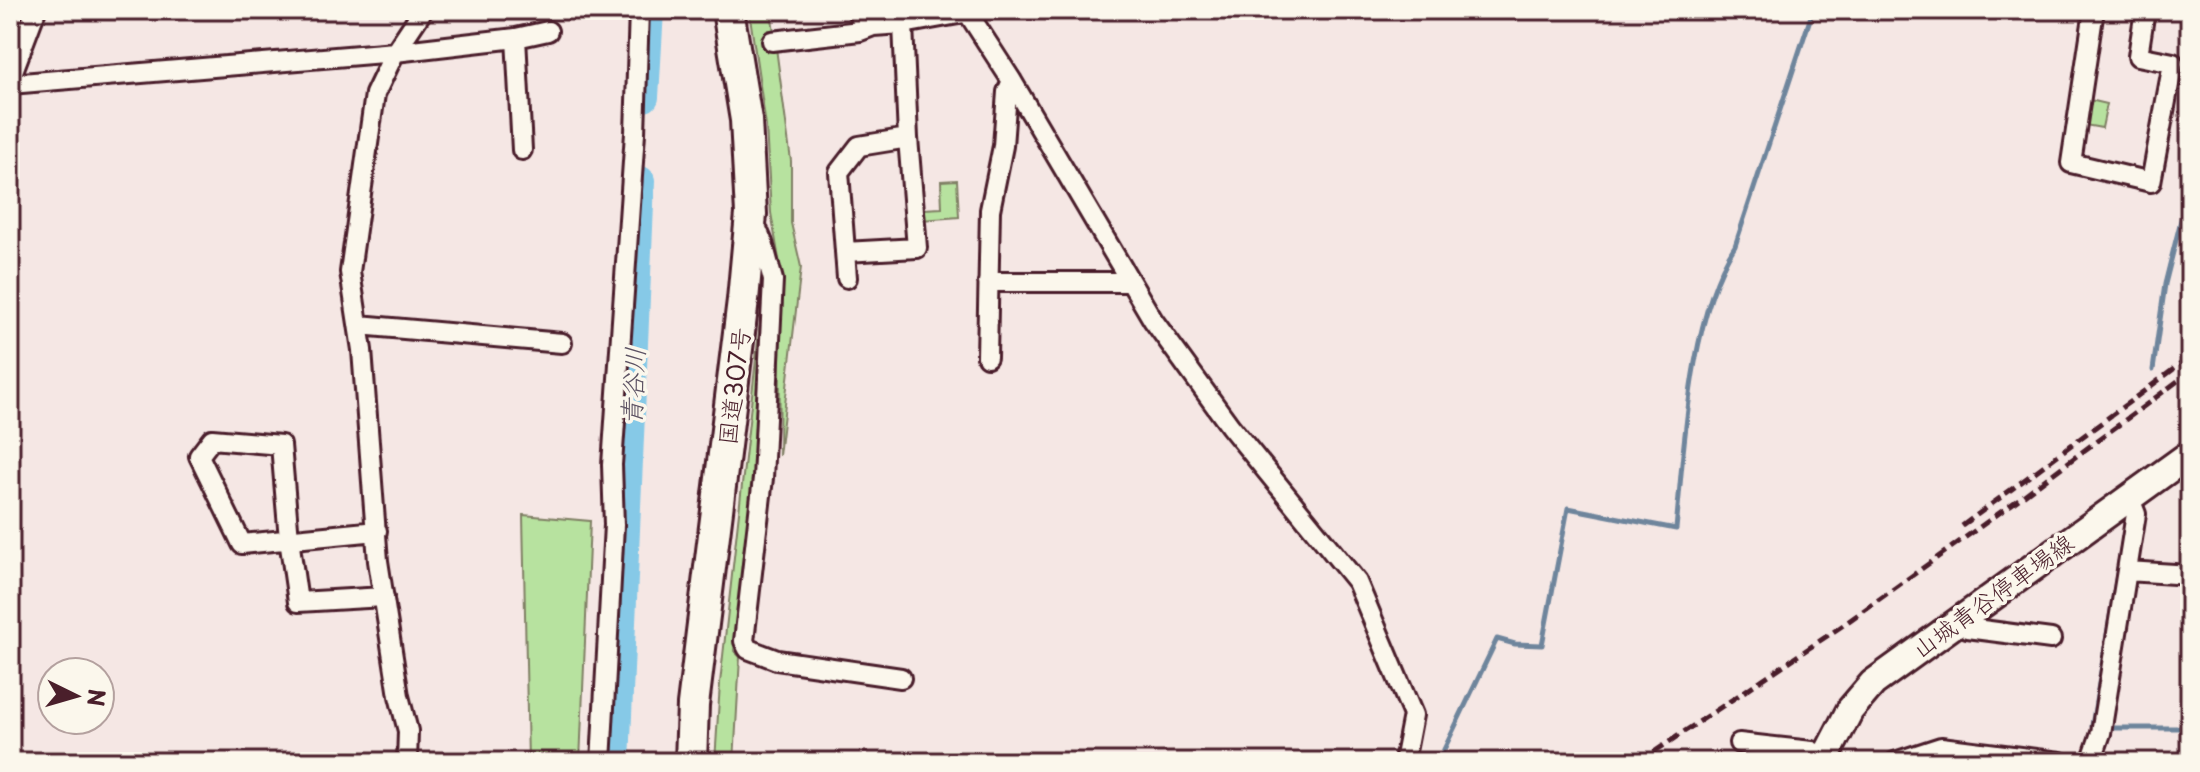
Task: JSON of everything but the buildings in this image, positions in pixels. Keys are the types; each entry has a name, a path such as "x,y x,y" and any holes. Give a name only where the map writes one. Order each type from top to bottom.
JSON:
{"highway":[{"name":"国道307号","path":"691,762 693,705 751,214 746,120 728,10"}],"main road":[{"name":"山城青谷停車場線","path":"1824,760 1850,710 1873,683 2190,454"}],"street":[{"path":"36,10 10,81 395,52 516,38 548,31"},
{"path":"402,760 408,731 399,696 384,597 359,325 350,272 375,94 395,52 423,10"},
{"path":"601,762 614,525 612,465 635,133 639,10"},
{"path":"856,10 873,26"},
{"path":"2094,10 2071,163 2151,182 2173,63 2138,56 2145,10"},
{"path":"772,41 860,31 873,26 903,24 971,11 1153,320 1230,426 1357,582 1413,715 1404,762"},
{"path":"845,252 917,248 903,24"},
{"path":"516,38 522,150"},
{"path":"987,357 990,210 1003,146 1007,92 1012,81"},
{"path":"847,278 839,172 859,146 908,138"},
{"path":"751,214 773,280 763,478 744,641 748,649 777,660 901,678"},
{"path":"988,282 1130,282"},
{"path":"359,325 562,343"},
{"path":"377,531 289,539 242,544 199,456 212,439 281,445 289,539 298,602 384,597"},
{"path":"2091,762 2101,733 2136,514 2129,496"},
{"path":"2127,571 2190,575"},
{"path":"1956,621 1967,628 2051,639"},
{"path":"1739,743 1812,751 1824,760"},
{"path":"1895,762 1941,747 2060,762"}],"green space":[{"path":"749,10 771,10 791,161 791,223 801,267 779,456 781,271 771,213 766,126"},
{"path":"2090,100 2107,104 2102,128 2085,125"},
{"path":"957,180 959,217 922,220 923,209 942,208 941,181"},
{"path":"765,278 754,486 734,651 740,657 734,762 715,762 720,683"},
{"path":"523,515 590,521 580,762 528,762"}],"waterway":[{"name":"青谷川","path":"644,97 649,10"},
{"path":"1438,762 1497,639 1515,644 1542,645 1568,508 1676,529 1686,421 1708,307 1735,246 1813,10"},
{"name":"青谷川","path":"615,762 640,181"},
{"path":"2153,370 2165,284 2190,184"},
{"path":"2092,726 2126,520"},
{"path":"2115,728 2190,728"}],"railway":[{"path":"1962,526 2190,357"},
{"path":"1639,762 1839,628 2190,372"}]}
